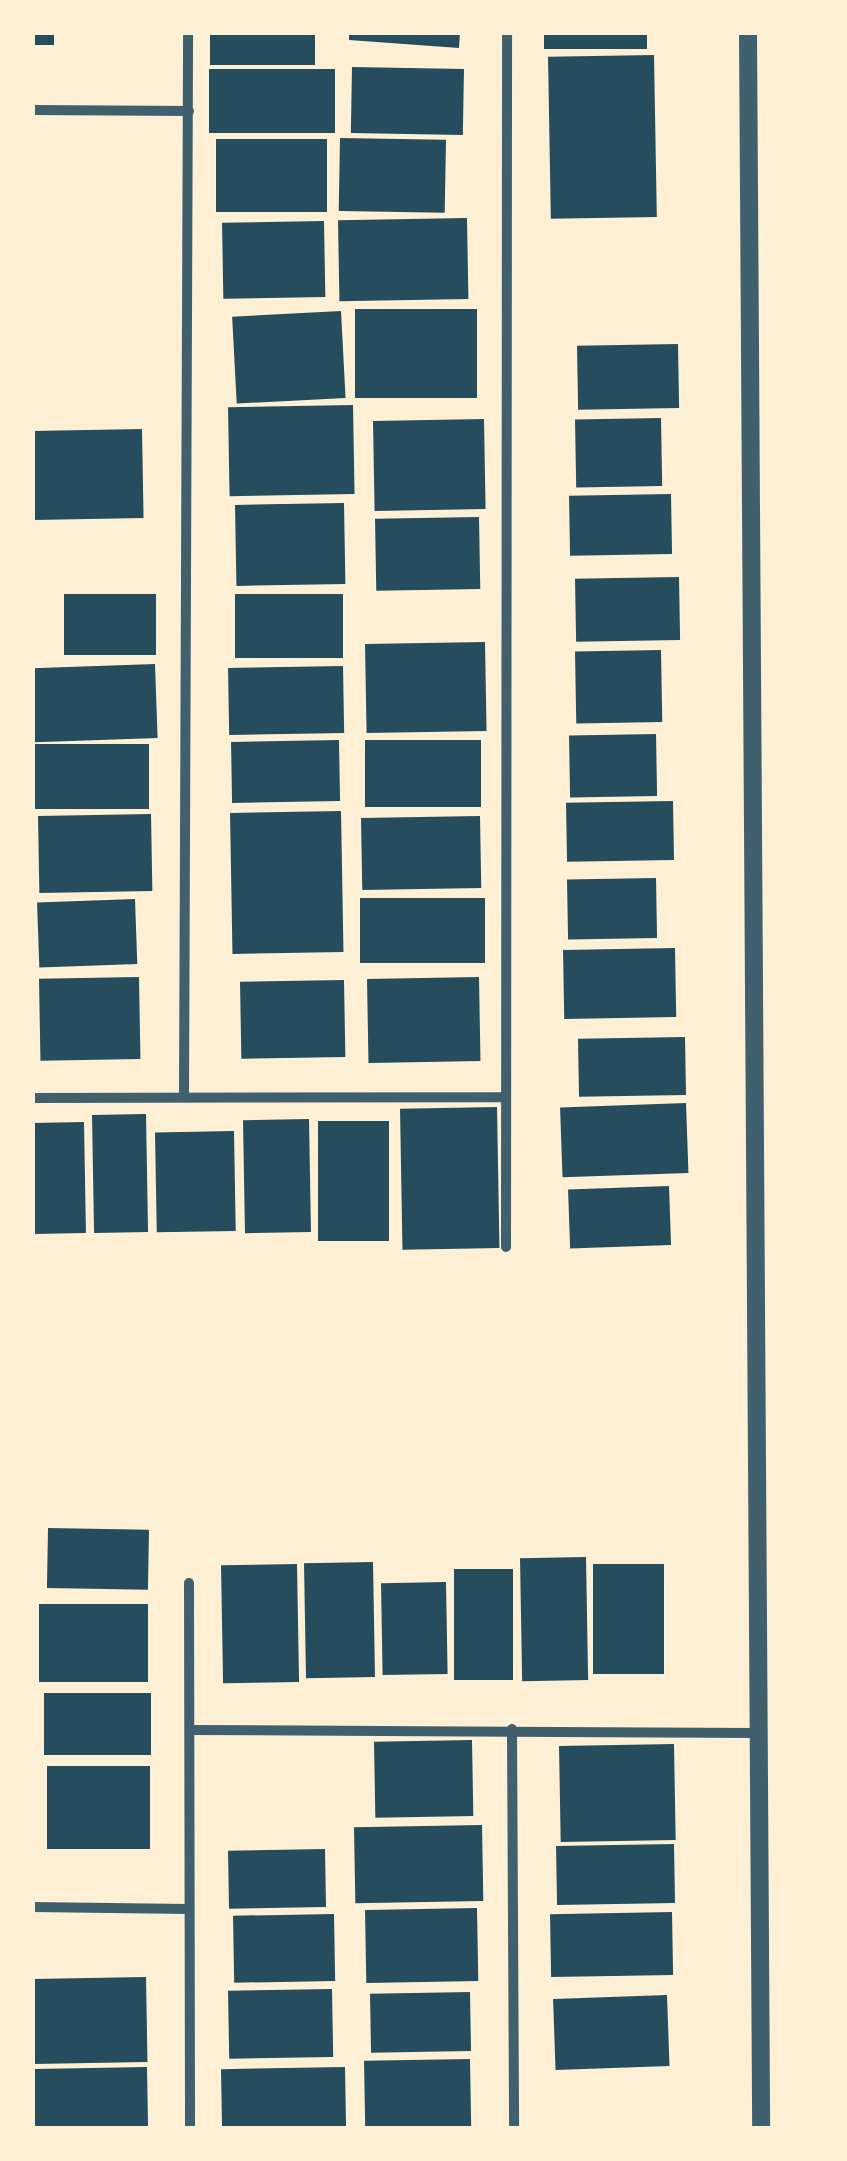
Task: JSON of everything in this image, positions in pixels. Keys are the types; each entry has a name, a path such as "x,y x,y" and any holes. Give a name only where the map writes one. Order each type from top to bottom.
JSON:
{"street":[{"path":"184,1098 188,32"},
{"path":"506,1248 507,32"},
{"path":"748,32 754,1733 760,2128"},
{"path":"32,110 190,112"},
{"path":"32,1098 505,1097"},
{"path":"189,1583 190,2128"},
{"path":"512,1729 514,2128"},
{"path":"190,1730 754,1733"},
{"path":"32,1908 188,1908"}],"building":[{"path":"32,32 54,32 54,45 32,45"},
{"path":"210,32 315,32 315,65 210,65"},
{"path":"349,32 460,32 459,48 349,40"},
{"path":"544,32 647,32 647,49 544,49"},
{"path":"654,55 657,217 551,219 548,57"},
{"path":"352,67 464,69 463,135 351,133"},
{"path":"209,69 335,69 335,133 209,133"},
{"path":"340,138 446,140 445,213 339,211"},
{"path":"216,139 327,139 327,212 216,212"},
{"path":"467,218 468,299 339,301 338,220"},
{"path":"324,221 325,297 223,299 222,223"},
{"path":"355,309 477,309 477,398 355,398"},
{"path":"341,311 346,398 237,404 232,317"},
{"path":"678,344 679,408 578,410 577,346"},
{"path":"353,405 355,494 230,496 228,407"},
{"path":"661,418 662,486 576,487 575,420"},
{"path":"484,419 486,509 375,511 373,421"},
{"path":"142,429 144,518 34,520 32,431"},
{"path":"671,494 672,554 570,556 569,496"},
{"path":"344,503 345,584 236,586 235,505"},
{"path":"479,517 480,589 376,591 375,519"},
{"path":"679,577 680,640 576,642 575,579"},
{"path":"64,594 156,594 156,655 64,655"},
{"path":"235,594 343,594 343,658 235,658"},
{"path":"485,642 487,731 367,733 365,644"},
{"path":"661,650 662,722 576,723 575,652"},
{"path":"155,664 158,738 35,742 32,668"},
{"path":"343,666 344,733 229,735 228,668"},
{"path":"656,734 657,796 570,798 569,736"},
{"path":"339,740 340,801 232,803 231,742"},
{"path":"365,740 481,740 481,807 365,807"},
{"path":"32,744 149,744 149,809 32,809"},
{"path":"673,801 674,860 567,862 566,803"},
{"path":"341,811 343,952 232,954 230,813"},
{"path":"151,814 152,891 39,893 38,816"},
{"path":"480,816 481,888 362,890 361,818"},
{"path":"656,878 657,938 568,940 567,880"},
{"path":"360,898 485,898 485,963 360,963"},
{"path":"135,899 137,964 39,967 37,902"},
{"path":"675,948 676,1017 564,1019 563,950"},
{"path":"139,977 140,1059 40,1061 39,979"},
{"path":"479,977 480,1061 368,1063 367,979"},
{"path":"344,980 345,1057 241,1059 240,982"},
{"path":"685,1037 686,1095 579,1097 578,1039"},
{"path":"686,1103 688,1173 563,1177 560,1107"},
{"path":"497,1107 499,1248 402,1250 400,1109"},
{"path":"146,1114 148,1232 94,1233 92,1115"},
{"path":"309,1119 311,1232 245,1233 243,1120"},
{"path":"318,1121 389,1121 389,1241 318,1241"},
{"path":"84,1122 86,1233 34,1234 32,1123"},
{"path":"234,1131 236,1231 157,1232 155,1132"},
{"path":"669,1186 671,1245 570,1248 568,1190"},
{"path":"48,1528 149,1530 148,1590 47,1588"},
{"path":"586,1557 588,1680 522,1681 520,1558"},
{"path":"373,1562 375,1677 306,1678 304,1563"},
{"path":"297,1564 299,1682 223,1683 221,1565"},
{"path":"593,1564 664,1564 664,1674 593,1674"},
{"path":"454,1569 513,1569 513,1680 454,1680"},
{"path":"446,1582 448,1674 383,1675 381,1583"},
{"path":"39,1604 148,1604 148,1682 39,1682"},
{"path":"44,1693 151,1693 151,1755 44,1755"},
{"path":"472,1740 473,1816 375,1818 374,1742"},
{"path":"674,1744 676,1840 561,1842 559,1746"},
{"path":"47,1766 150,1766 150,1849 47,1849"},
{"path":"482,1825 483,1901 355,1903 354,1827"},
{"path":"674,1844 675,1903 557,1905 556,1846"},
{"path":"325,1849 326,1907 229,1909 228,1851"},
{"path":"477,1908 478,1981 366,1983 365,1910"},
{"path":"672,1912 673,1975 551,1977 550,1914"},
{"path":"334,1914 335,1981 234,1983 233,1916"},
{"path":"146,1977 147,2062 34,2064 32,1979"},
{"path":"332,1989 333,2057 229,2059 228,1991"},
{"path":"470,1992 471,2051 371,2053 370,1994"},
{"path":"667,1995 669,2066 556,2070 553,1999"},
{"path":"470,2059 471,2128 365,2128 364,2061"},
{"path":"147,2067 148,2128 35,2128 34,2069"},
{"path":"345,2067 346,2128 222,2128 221,2069"}]}
